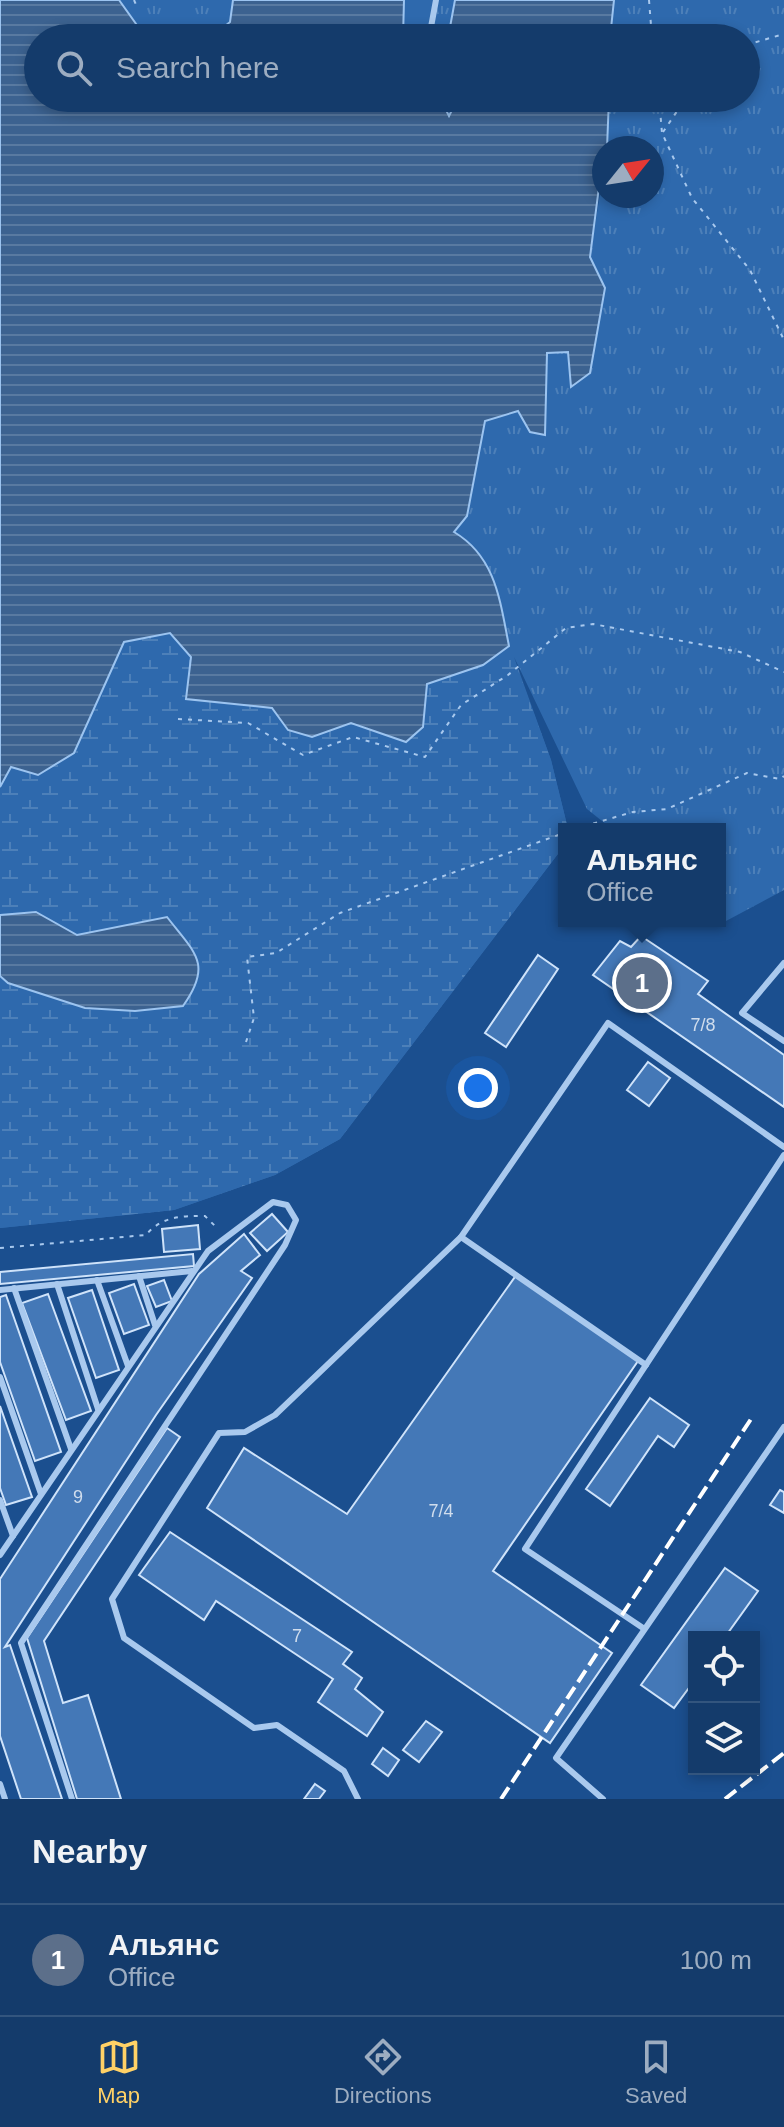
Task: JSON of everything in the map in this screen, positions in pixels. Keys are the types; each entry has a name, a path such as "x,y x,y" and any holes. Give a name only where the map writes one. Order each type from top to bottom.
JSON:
{"lane":[{"path":"432,24 436,0"},
{"path":"784,963 742,1013 784,1041"},
{"path":"358,1799 344,1771 277,1725 254,1728 124,1638 112,1599 219,1433 245,1432 275,1415 461,1237 608,1023 784,1147"},
{"path":"643,1628 525,1549 784,1155"},
{"path":"0,1555 208,1251 273,1202 287,1205 296,1220 285,1245 21,1643 72,1799"},
{"path":"461,1237 646,1365"},
{"path":"0,1290 192,1271"},
{"path":"139,1276 155,1325"},
{"path":"97,1280 128,1366"},
{"path":"57,1284 98,1409"},
{"path":"14,1288 71,1449"},
{"path":"0,1377 41,1494"},
{"path":"603,1799 556,1758 784,1427"},
{"path":"0,1500 13,1536"},
{"path":"0,1784 5,1799"}],"path":[{"path":"134,0 137,7"},
{"path":"649,0 651,24"},
{"path":"760,41 784,34"},
{"path":"660,112 662,133 692,198 750,270 784,340"},
{"path":"662,133 676,112"},
{"path":"178,719 248,723 303,755 353,737 425,757 461,705 508,675 566,628 593,624 740,652 784,672"},
{"path":"595,823 633,812 667,809 747,773 784,782"},
{"path":"780,779 784,776"},
{"path":"246,1042 254,1018 247,957 276,953 340,913 558,835"},
{"path":"0,1248 146,1235 158,1222 183,1216 205,1216 225,1237"}],"green space":[{"path":"119,0 233,0 228,24 136,24"},
{"path":"404,0 455,0 451,24 403,24"},
{"path":"614,0 784,0 784,890 726,921 726,823 604,823 587,809 514,657 551,760 567,823 558,823 558,854 340,1139 275,1175 174,1210 0,1228 0,976 8,983 121,927 77,935 35,912 0,915 0,787 453,532 485,421 518,411 530,432 546,353 568,352 605,288 590,258 598,208 664,208 664,136 607,136 608,112 760,112 760,24 611,24"},
{"path":"171,633 191,657 186,699 272,708 288,730 312,737 351,723 405,742 423,727 427,684 483,665 509,646 551,760 567,823 558,823 558,854 340,1139 275,1175 174,1210 0,1228 0,976 8,983 167,917 77,935 35,912 0,915 0,787 10,766 74,753 124,642"}],"shaded area":[{"path":"0,0 119,0 136,24 24,24 24,112 447,112 449,116 451,112 608,112 607,136 592,136 592,208 596,208 590,257 605,288 590,373 571,387 568,352 547,353 545,435 530,432 518,411 485,421 467,516 454,532 468,542 487,567 499,597 509,646 483,665 427,684 423,727 406,742 351,723 312,737 288,730 272,708 186,699 191,657 170,633 124,642 74,753 38,775 11,767 0,787"},
{"path":"233,0 404,0 403,24 228,24"},
{"path":"455,0 614,0 611,24 451,24"},
{"path":"36,912 77,935 167,917 197,959 199,969 192,992 183,1006 135,1011 85,1008 8,983 0,976 0,915"}],"building":[{"path":"641,936 708,981 698,994 784,1055 784,1107 593,975 620,941 631,947"},
{"path":"538,955 558,969 506,1047 485,1033"},
{"path":"648,1062 670,1078 649,1106 627,1090"},
{"path":"272,1214 288,1232 267,1251 250,1233"},
{"path":"198,1225 200,1249 164,1252 162,1229"},
{"path":"244,1234 260,1255 241,1271 252,1278 156,1415 5,1647 10,1645 62,1799 21,1799 0,1736 0,1579 199,1274"},
{"path":"193,1254 194,1266 0,1284 0,1272"},
{"path":"517,1274 638,1361 493,1571 612,1653 550,1743 207,1508 244,1448 347,1514"},
{"path":"164,1280 172,1301 156,1307 147,1286"},
{"path":"134,1284 149,1325 124,1334 109,1293"},
{"path":"92,1290 119,1370 96,1378 68,1298"},
{"path":"48,1294 91,1411 66,1420 22,1303"},
{"path":"6,1295 61,1452 35,1461 0,1362 0,1297"},
{"path":"650,1398 689,1425 674,1447 658,1436 610,1506 586,1489"},
{"path":"0,1406 32,1497 6,1505 0,1488"},
{"path":"167,1428 180,1437 44,1641 63,1703 88,1695 121,1799 77,1799 27,1638"},
{"path":"780,1490 784,1492 784,1513 770,1505"},
{"path":"170,1532 352,1652 343,1664 362,1678 355,1689 383,1712 367,1736 318,1702 333,1679 216,1601 204,1620 139,1575"},
{"path":"725,1568 758,1591 729,1631 688,1631 688,1689 674,1708 641,1685"},
{"path":"426,1721 442,1732 419,1762 403,1750"},
{"path":"383,1748 399,1760 388,1776 372,1764"},
{"path":"315,1784 325,1791 319,1799 304,1799"}],"railway":[{"path":"501,1799 753,1416"},
{"path":"725,1799 784,1753"}],"place":[{"name":"Альянс","path":"642,983"}]}
